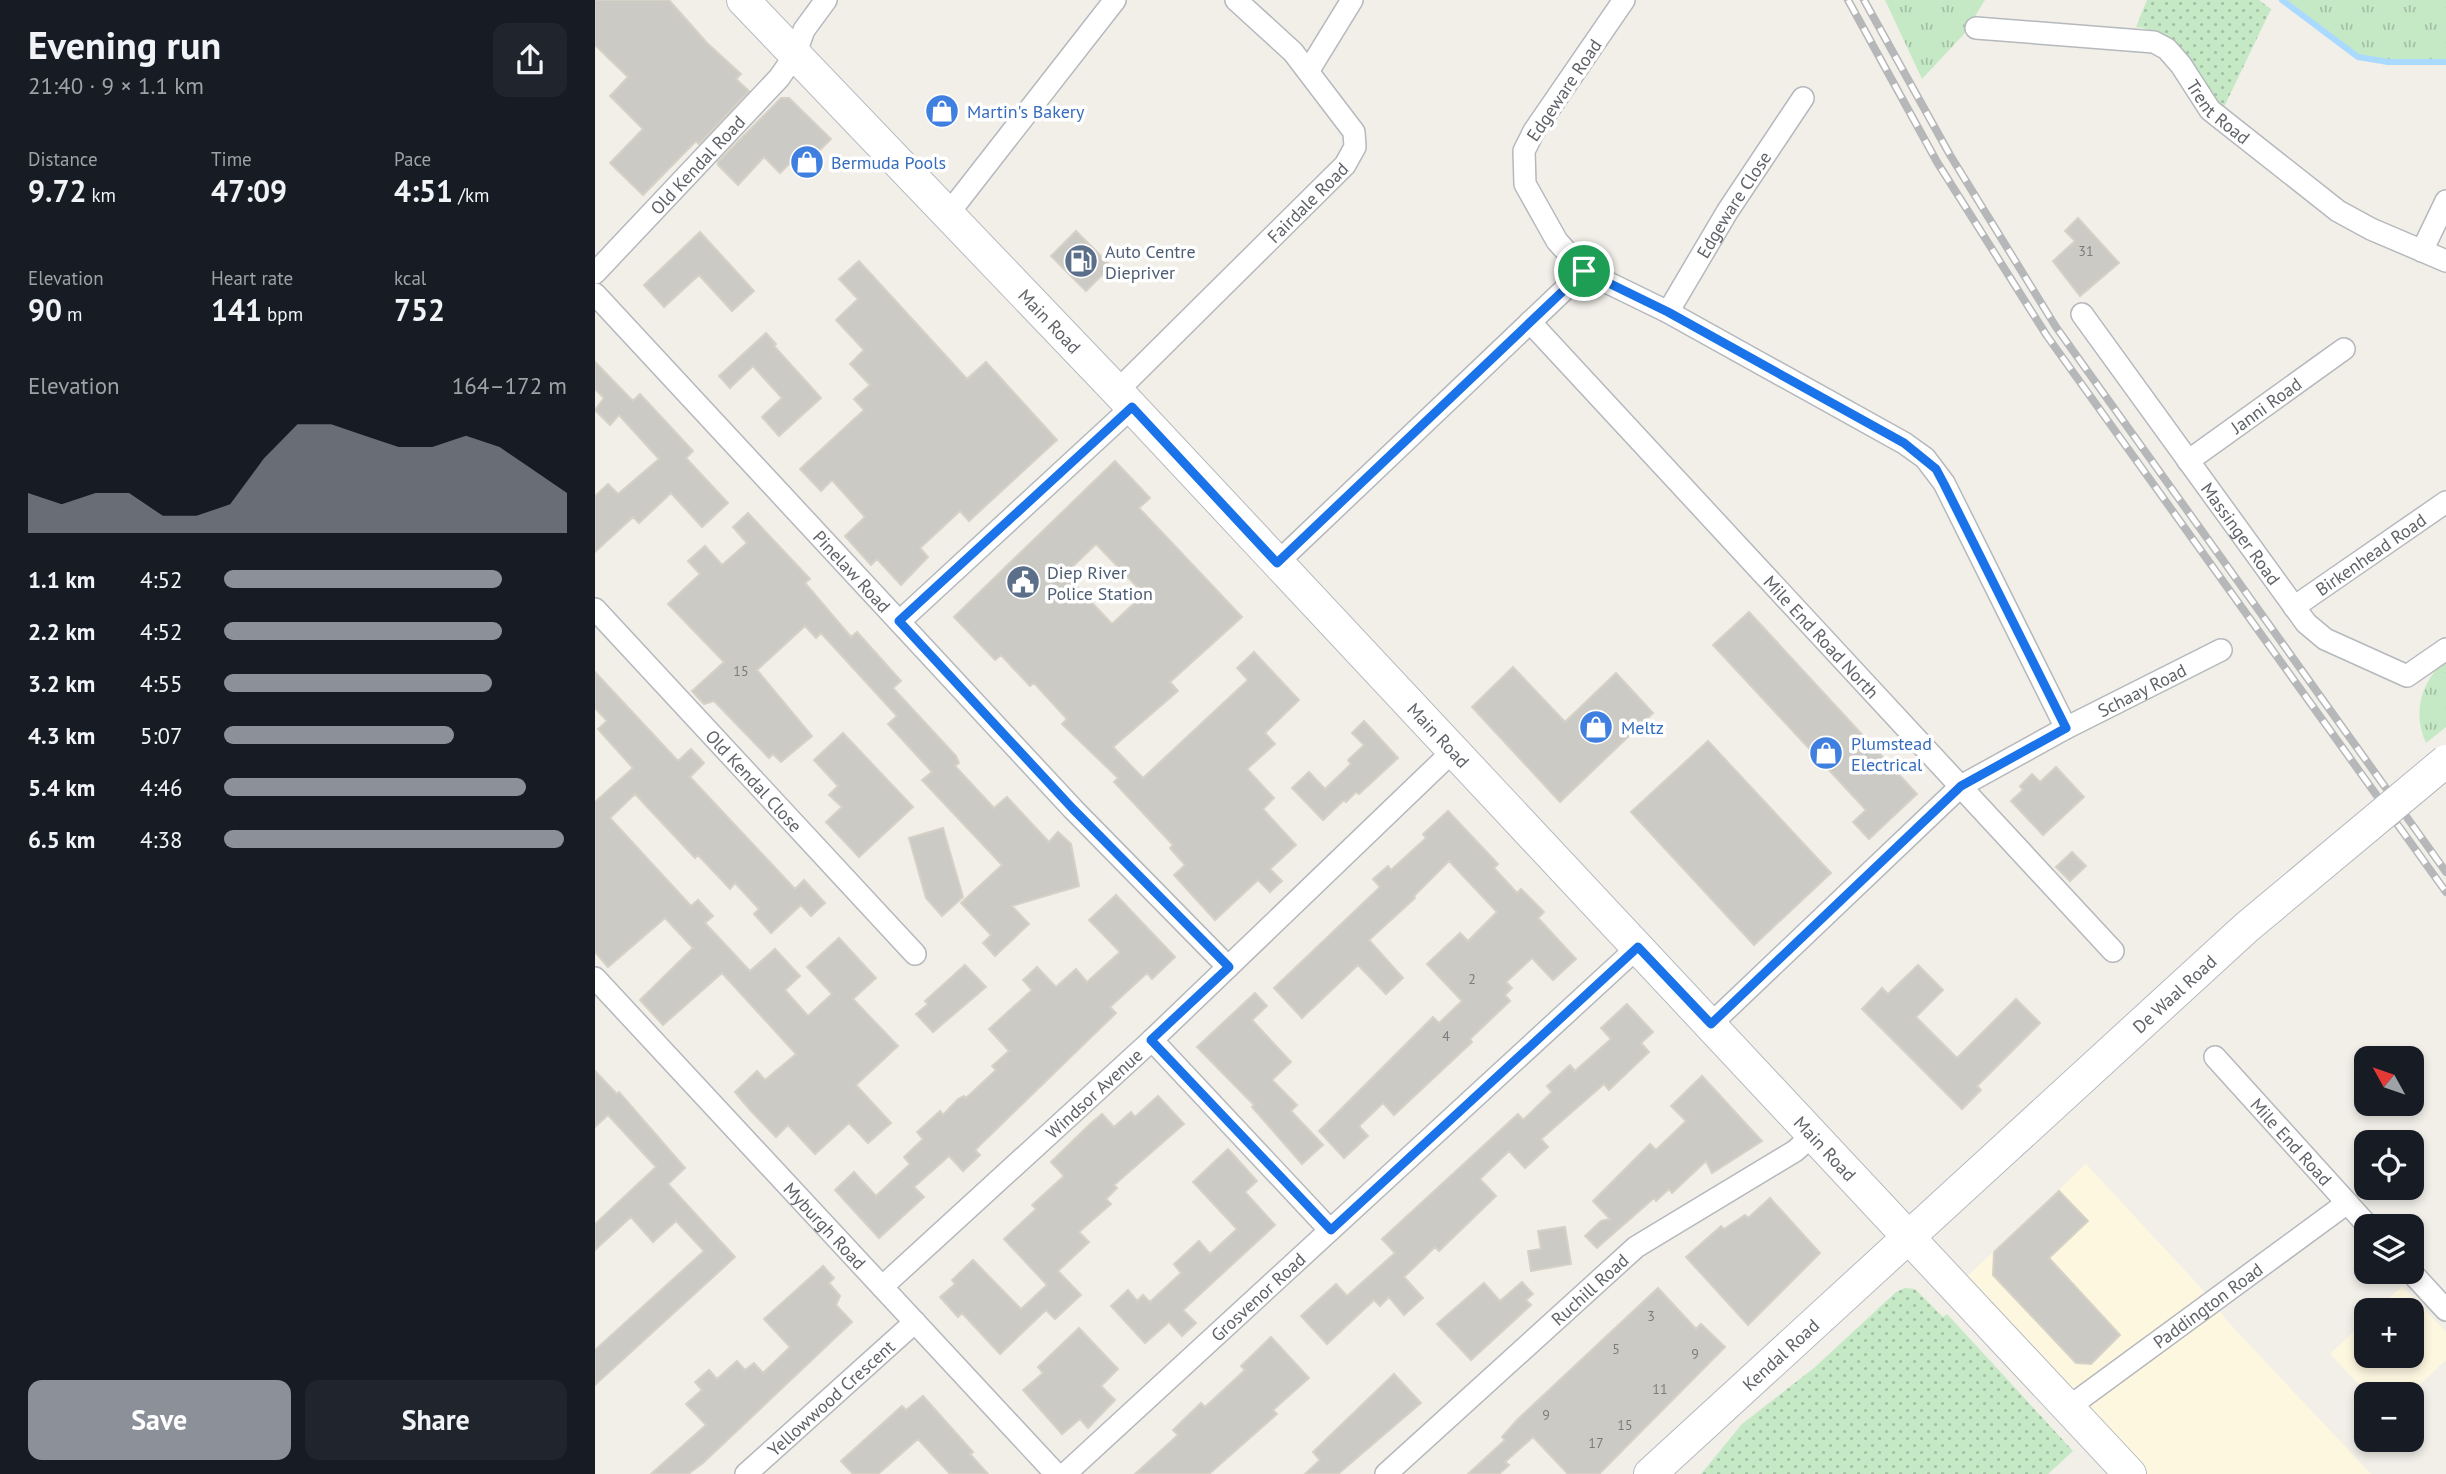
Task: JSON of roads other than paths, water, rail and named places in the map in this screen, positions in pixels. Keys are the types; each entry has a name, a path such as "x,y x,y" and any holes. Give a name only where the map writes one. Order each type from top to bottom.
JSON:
{"main road":[{"name":"Main Road","path":"743,0 1125,399 2130,1474"},
{"name":"De Waal Road","path":"1911,1237 2247,927 2446,761"},
{"name":"Kendal Road","path":"1650,1474 1911,1237"}],"street":[{"name":"Old Kendal Road","path":"595,273 779,78 795,55 804,30 826,0"},
{"path":"948,214 1115,0"},
{"name":"Fairdale Road","path":"899,621 1125,399 1351,157 1355,147 1354,132 1308,70 1236,0"},
{"path":"1308,70 1352,0"},
{"name":"Edgeware Road","path":"1625,0 1534,131 1524,150 1528,194 1566,255 1584,271 1668,312 1904,443 1936,469 2066,728"},
{"name":"Trent Road","path":"1976,27 2154,42 2168,49 2210,110 2338,211 2446,261"},
{"name":"Edgeware Close","path":"1668,312 1727,212 1803,98"},
{"path":"2422,251 2446,201"},
{"path":"1277,563 1584,271"},
{"name":"Pinelaw Road","path":"595,294 1073,809 1229,967"},
{"name":"Massinger Road","path":"2083,314 2306,623 2325,639 2407,676 2446,649"},
{"name":"Mile End Road North","path":"1529,322 2113,951"},
{"name":"Janni Road","path":"2189,461 2344,349"},
{"name":"Birkenhead Road","path":"2294,607 2446,502"},
{"name":"Old Kendal Close","path":"595,609 915,954"},
{"name":"Schaay Road","path":"1711,1024 1961,786 2066,728 2221,650"},
{"name":"Windsor Avenue","path":"882,1287 1229,967 1454,750"},
{"name":"Grosvenor Road","path":"1051,1472 1331,1230 1638,947"},
{"name":"Myburgh Road","path":"595,978 1051,1472"},
{"path":"1151,1040 1331,1230"},
{"name":"Mile End Road","path":"2215,1057 2357,1214"},
{"name":"Ruchill Road","path":"1386,1474 1636,1247 1795,1151 1813,1135"},
{"name":"Paddington Road","path":"2069,1407 2347,1203"},
{"path":"2422,1284 2446,1310"},
{"name":"Yellowwood Crescent","path":"746,1474 915,1322"}],"waterway":[{"path":"2282,0 2358,57 2388,62 2446,62"}],"railway":[{"path":"1848,0 1937,162 2047,336 2446,892"},
{"path":"1864,0 1950,155 2056,327 2446,872"}],"place":[{"name":"Martin's Bakery","path":"942,111"},
{"name":"Bermuda Pools","path":"807,162"},
{"name":"Auto Centre Diepriver","path":"1081,261"},
{"name":"Diep River Police Station","path":"1023,582"},
{"name":"Meltz","path":"1596,727"},
{"name":"Plumstead Electrical","path":"1826,753"}]}
